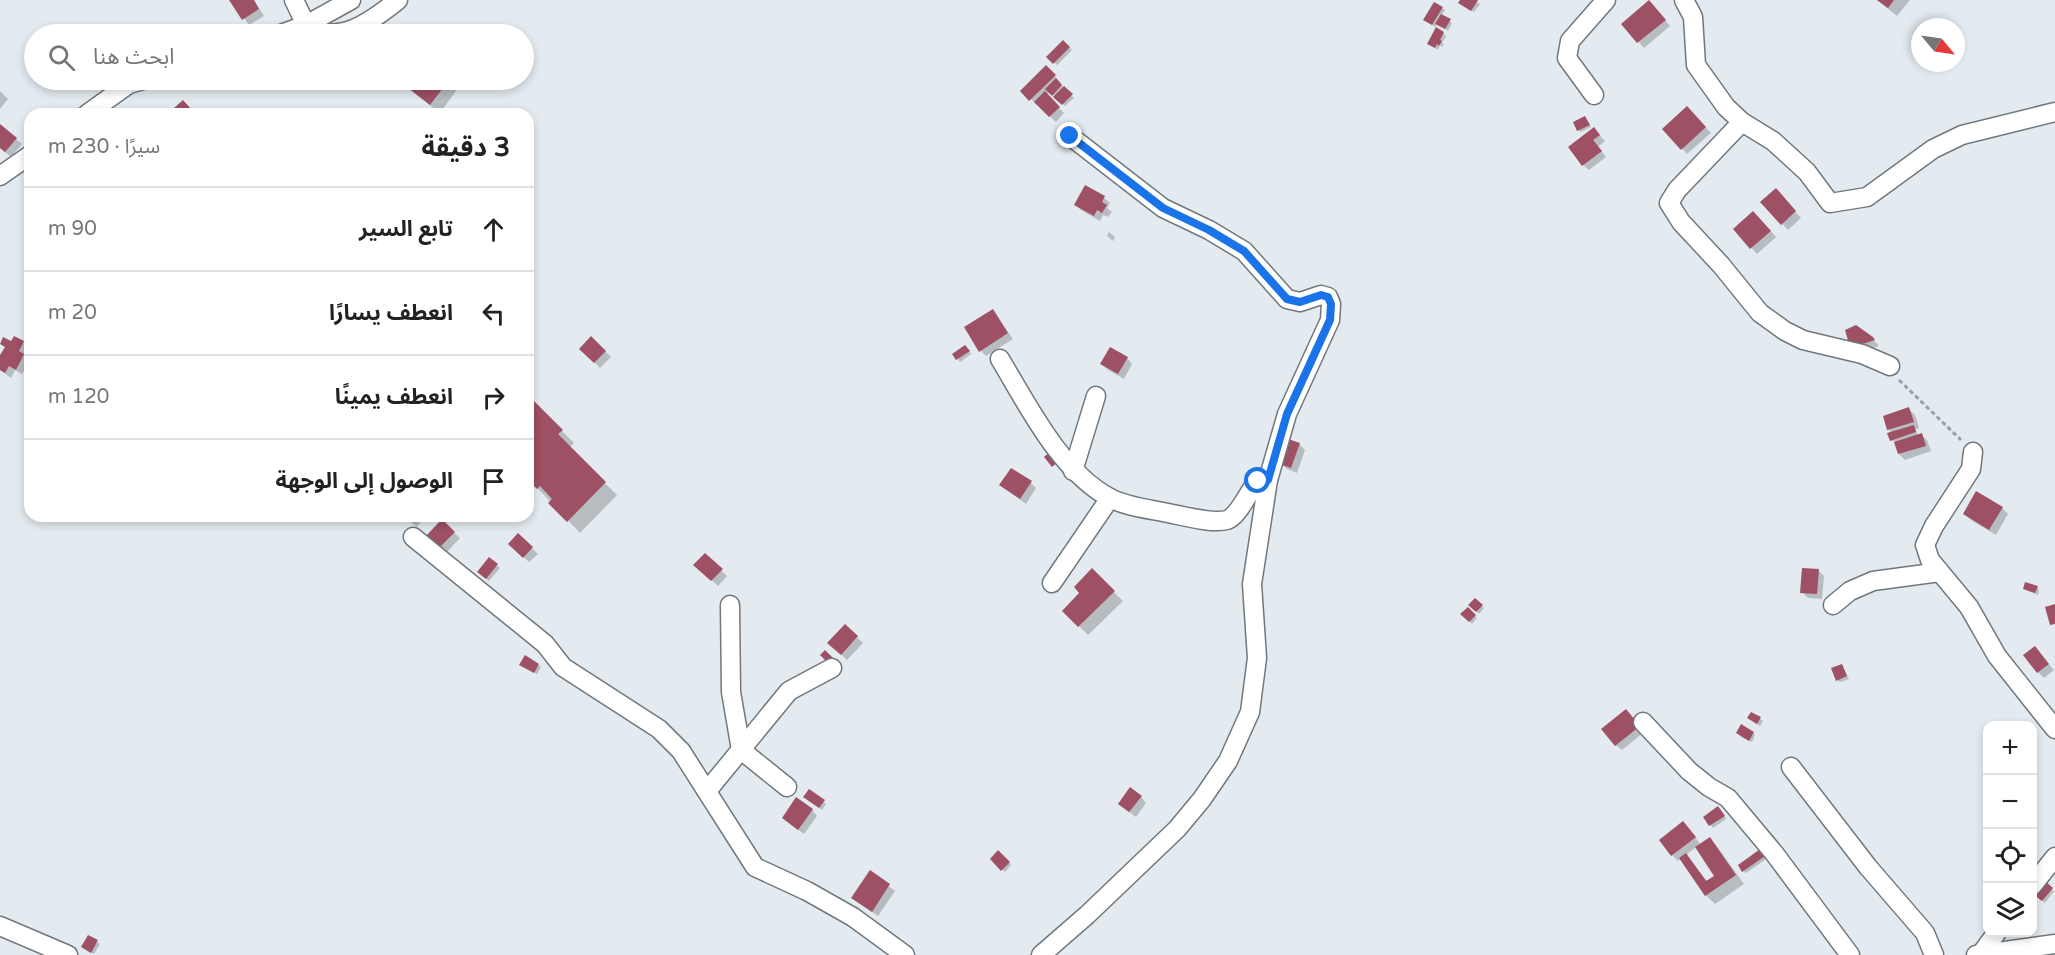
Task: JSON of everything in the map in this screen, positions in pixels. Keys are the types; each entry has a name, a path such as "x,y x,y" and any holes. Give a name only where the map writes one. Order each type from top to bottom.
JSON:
{"street":[{"path":"294,0 302,24"},
{"path":"307,24 351,0"},
{"path":"367,24 398,0"},
{"path":"1594,95 1567,58 1570,41 1606,0"},
{"path":"1684,0 1693,17 1696,65 1726,108 1742,122 1773,141 1807,172 1830,202 1867,197 1933,149 1962,135 2055,112"},
{"path":"95,108 121,90"},
{"path":"1742,122 1677,190 1669,203 1681,222 1722,265 1760,313 1785,331 1803,340 1862,354 1890,366"},
{"path":"1041,955 1087,915 1177,829 1202,799 1227,761 1250,712 1257,657 1252,584 1268,480 1287,414 1330,320 1331,304 1328,297 1321,295 1300,302 1287,299 1244,251 1209,230 1163,208 1070,136"},
{"path":"0,176 24,159"},
{"path":"1000,359 1036,419 1074,471 1110,498 1125,504 1184,516 1215,521 1227,520 1234,516 1251,488 1258,481 1268,480"},
{"path":"1074,471 1096,396"},
{"path":"1973,452 1971,468 1934,526 1926,545 1930,560 1969,607 1997,656 2055,729"},
{"path":"1052,583 1110,498"},
{"path":"413,537 545,644 563,667 659,729 681,751 755,867 807,891 853,917 906,955"},
{"path":"1833,605 1850,591 1873,581 1940,572"},
{"path":"730,605 731,693 741,750 787,787"},
{"path":"707,791 789,691 832,668"},
{"path":"1643,722 1689,771 1728,798 1774,853 1850,955"},
{"path":"1791,767 1868,867 1924,933 1934,955"},
{"path":"2034,883 2055,857"},
{"path":"0,926 68,955"},
{"path":"1978,955 1994,937"},
{"path":"1978,955 2055,944"}],"path":[{"path":"1890,366 1900,381 1973,452"}],"building":[{"path":"229,0 254,0 259,9 242,20"},
{"path":"1460,0 1478,0 1471,11 1458,3"},
{"path":"1649,0 1666,20 1637,43 1621,24"},
{"path":"1877,0 1894,0 1888,8"},
{"path":"1434,2 1443,7 1432,25 1423,20"},
{"path":"1441,14 1451,19 1445,29 1435,24"},
{"path":"1436,27 1444,32 1440,40 1442,41 1435,48 1427,44"},
{"path":"1063,40 1070,47 1053,64 1046,57"},
{"path":"1046,65 1056,75 1029,101 1020,91"},
{"path":"1056,78 1062,85 1052,96 1045,89"},
{"path":"1064,86 1073,94 1062,105 1053,97"},
{"path":"411,90 441,90 430,105"},
{"path":"1045,91 1060,107 1049,117 1034,102"},
{"path":"183,100 190,108 174,108"},
{"path":"1687,106 1706,127 1681,150 1662,129"},
{"path":"1585,116 1590,125 1577,131 1573,122"},
{"path":"0,124 17,138 5,152 0,148"},
{"path":"1594,127 1600,135 1593,140 1602,151 1582,166 1568,147"},
{"path":"1085,185 1105,196 1102,202 1107,205 1102,213 1097,210 1094,216 1074,205"},
{"path":"1776,188 1796,211 1781,225 1760,202"},
{"path":"1753,211 1771,231 1750,249 1733,229"},
{"path":"993,309 1008,333 979,352 964,327"},
{"path":"1856,325 1875,340 1850,348 1845,330"},
{"path":"14,336 24,341 19,351 24,354 16,370 9,366 5,373 0,370 0,355 5,347 0,344 3,337 11,341"},
{"path":"591,336 606,351 594,363 579,349"},
{"path":"965,345 970,351 956,360 952,354"},
{"path":"1110,347 1128,357 1118,374 1100,364"},
{"path":"534,401 563,430 558,434 606,482 567,522 548,503 552,499 540,486 537,489 534,486"},
{"path":"1909,407 1914,422 1887,430 1883,416"},
{"path":"1914,425 1916,432 1890,441 1887,433"},
{"path":"1922,433 1926,446 1898,454 1894,442"},
{"path":"1288,439 1300,443 1291,468 1279,464"},
{"path":"1052,450 1060,460 1052,467 1044,457"},
{"path":"1011,468 1032,481 1020,499 999,485"},
{"path":"1976,491 2003,507 1989,530 1963,514"},
{"path":"439,522 445,522 455,532 439,548 426,536"},
{"path":"518,533 533,547 523,558 508,544"},
{"path":"705,553 723,569 711,581 693,565"},
{"path":"489,557 498,564 486,579 477,572"},
{"path":"1092,568 1115,591 1078,627 1062,611 1079,593 1074,587"},
{"path":"1802,568 1819,569 1817,594 1800,593"},
{"path":"2025,582 2038,586 2035,593 2023,589"},
{"path":"1475,598 1483,605 1476,612 1468,605"},
{"path":"2055,604 2055,624 2050,625 2045,607"},
{"path":"1468,607 1476,615 1469,622 1460,614"},
{"path":"845,624 858,636 841,655 827,643"},
{"path":"2035,646 2049,664 2037,673 2023,655"},
{"path":"825,650 838,663 833,668 820,655"},
{"path":"525,655 539,664 534,673 519,665"},
{"path":"1842,664 1847,676 1836,681 1831,668"},
{"path":"1626,709 1640,726 1615,746 1601,729"},
{"path":"1751,712 1761,717 1757,724 1747,718"},
{"path":"1741,724 1754,732 1749,741 1736,733"},
{"path":"1130,787 1142,796 1129,812 1118,804"},
{"path":"809,789 825,800 819,808 803,797"},
{"path":"796,797 813,809 798,830 782,818"},
{"path":"1718,806 1725,816 1709,826 1703,817"},
{"path":"1683,821 1696,837 1671,856 1659,840"},
{"path":"1710,837 1736,875 1705,896 1679,858 1686,853 1706,881 1714,876 1695,847"},
{"path":"1763,847 1768,854 1742,872 1738,865"},
{"path":"998,850 1010,862 1001,871 990,859"},
{"path":"870,870 890,884 872,912 851,898"},
{"path":"2044,880 2053,888 2042,901 2037,897 2037,889"},
{"path":"88,935 98,940 91,953 81,947"}],"route":[{"path":"1070,136 1163,208 1209,230 1244,251 1287,299 1300,302 1321,295 1328,297 1331,304 1330,320 1287,414 1268,480 1258,481"}]}
